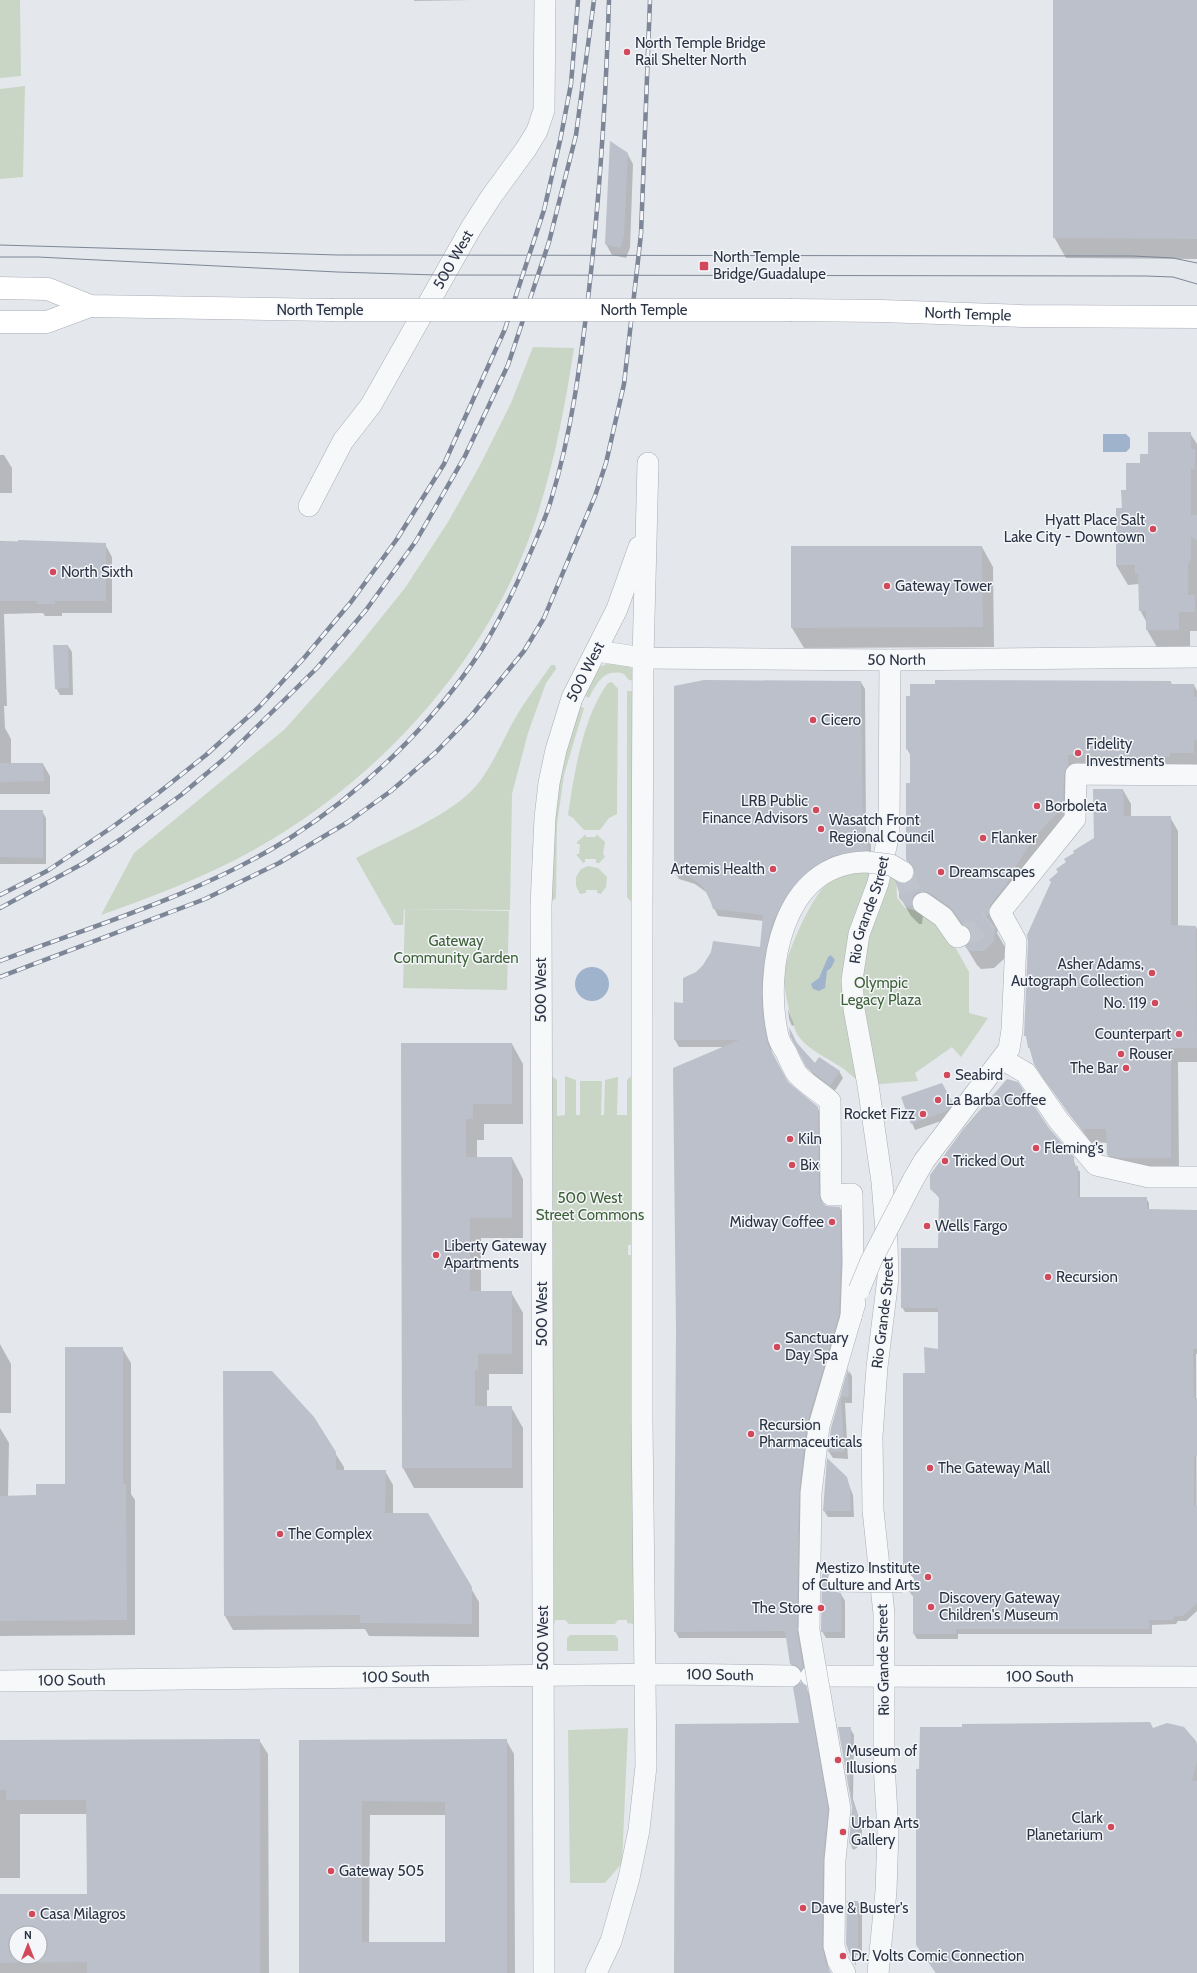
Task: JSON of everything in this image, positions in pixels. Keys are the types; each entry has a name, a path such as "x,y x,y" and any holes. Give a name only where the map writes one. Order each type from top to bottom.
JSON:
{"main road":[{"name":"North Temple","path":"0,288 48,289 90,306 280,310 792,310 881,311 1022,316 1197,317"},
{"name":"North Temple","path":"0,322 47,322 90,306"}],"street":[{"name":"500 West","path":"308,506 343,440 371,404 471,228 537,131 544,110 545,0"},
{"name":"500 West","path":"596,1973 610,1941 621,1910 639,1830 646,1766 642,1421 643,658 645,529 648,463"},
{"name":"500 West","path":"544,1973 541,906 545,818 549,783 556,750 572,698 617,609 645,529"},
{"name":"50 North","path":"597,651 643,658 890,660 1197,657"},
{"name":"Rio Grande Street","path":"878,1973 886,1891 888,1831 884,1764 884,1614 874,1517 872,1436 877,1367 888,1278 887,1243 880,1175 868,1085 854,1010 852,980 859,934 878,883 889,833 890,660"},
{"path":"845,1973 838,1961 834,1946 835,1860 840,1809 809,1630 811,1493 819,1426 850,1317 871,1261 924,1161 1009,1049 1012,1030 1016,941 994,916 1075,819 1076,774 1197,775"},
{"path":"850,1317 853,1262 852,1194 831,1195 830,1101 797,1074 778,1037 773,989 773,944 799,898 812,881 827,871 843,865 868,862 891,865 903,872"},
{"path":"923,903 943,917 957,937 960,936"},
{"path":"1002,1059 1026,1073 1059,1121 1096,1165 1149,1177 1197,1177"},
{"path":"810,1581 903,1582"},
{"name":"100 South","path":"0,1681 644,1675 1197,1677"}],"green space":[{"path":"0,0 20,0 21,76 0,78"},
{"path":"25,86 23,177 0,179 0,89"},
{"path":"533,347 574,348 563,414 548,479 535,522 515,573 489,622 458,669 423,713 384,753 342,790 297,823 250,852 195,879 101,915 134,853 285,729 351,655 405,588 448,522 479,467 511,403"},
{"path":"607,664 627,664 632,669 635,681 629,680 624,674 612,673 602,678 589,698 581,694 599,667"},
{"path":"551,665 555,665 556,669 546,683 528,733 512,794 510,910 404,909 403,925 394,925 356,858 436,817 465,797 476,786 488,770 521,709"},
{"path":"612,682 618,689 617,814 609,818 600,830 584,830 573,818 568,815 573,782 581,746 592,712 599,696 608,683"},
{"path":"627,691 635,691 635,901 630,901 627,897"},
{"path":"577,705 584,708 564,775 557,824 556,898 554,900 548,900 549,822"},
{"path":"586,834 586,837 596,837 596,834 605,842 603,854 605,857 599,863 596,863 596,859 585,859 585,862 583,863 576,854 579,854 580,844 577,844 577,842"},
{"path":"588,866 598,868 607,877 606,887 601,894 597,893 597,890 586,890 586,893 580,894 576,886 576,877 581,869"},
{"name":"Olympic Legacy Plaza","path":"882,870 896,877 897,898 905,908 925,913 954,945 969,972 969,1013 988,1018 961,1057 952,1047 915,1073 918,1081 868,1085 860,1082 841,1067 813,1050 799,1037 788,1007 784,975 789,954 800,926 807,912 828,883 847,873"},
{"name":"Gateway Community Garden","path":"405,909 509,911 507,990 403,988"},
{"name":"500 West Street Commons","path":"548,1076 557,1080 557,1116 565,1115 565,1076 576,1080 576,1115 580,1115 580,1081 602,1081 601,1115 604,1115 605,1080 618,1077 617,1115 627,1115 627,1080 630,1077 635,1077 635,1245 628,1245 628,1255 636,1255 635,1624 627,1623 627,1620 618,1620 615,1624 569,1624 565,1620 555,1620 555,1623 548,1624"},
{"path":"570,1635 615,1635 618,1639 618,1651 567,1651 567,1638"},
{"path":"628,1728 622,1863 605,1883 570,1883 568,1730"}],"water":[{"path":"1103,434 1126,434 1130,438 1130,448 1126,452 1103,452"},
{"path":"831,955 835,960 831,968 827,971 825,988 819,991 813,989 811,984 819,978 828,957"},
{"path":"589,967 595,967 599,968 606,974 609,984 608,991 602,998 595,1001 589,1001 585,1000 578,994 575,987 575,981 576,977 582,970"}],"building":[{"path":"1053,0 1197,0 1197,239 1053,238"},
{"path":"610,141 628,153 624,237 620,248 605,244"},
{"name":"Hyatt Place Salt Lake City - Downtown","path":"1148,432 1191,432 1191,449 1195,449 1195,469 1191,469 1191,515 1197,515 1197,540 1191,537 1191,559 1188,565 1188,595 1195,595 1195,612 1179,612 1179,630 1146,630 1146,611 1139,611 1138,573 1135,574 1135,565 1116,565 1116,508 1122,508 1121,490 1126,490 1126,463 1140,463 1140,454 1148,454"},
{"name":"North Sixth","path":"18,540 106,543 106,601 55,601 55,604 37,604 37,601 0,601 0,542 18,542"},
{"name":"Gateway Tower","path":"791,546 982,546 983,627 791,628"},
{"path":"53,645 68,645 69,688 55,689"},
{"path":"704,680 861,681 863,833 867,833 868,850 832,856 809,870 789,892 773,921 766,949 762,980 762,1011 768,1045 788,1082 818,1107 819,1195 821,1201 826,1206 840,1207 841,1262 839,1315 807,1423 799,1492 797,1630 803,1667 801,1670 797,1666 790,1664 785,1631 674,1632 676,1329 673,1068 739,1040 674,1040 674,1002 683,1003 683,978 696,972 703,965 711,952 713,941 760,947 763,915 713,909 709,896 701,885 690,877 674,872 674,686"},
{"path":"935,680 1171,681 1171,684 1194,684 1194,697 1197,697 1197,740 1194,740 1194,753 1170,753 1170,757 1068,755 1068,765 1064,774 1063,812 1058,812 1034,838 1014,869 1006,885 990,905 989,914 985,917 995,928 994,941 984,951 970,951 965,947 972,939 971,932 968,927 963,924 950,907 930,893 924,891 918,892 913,896 912,906 908,907 899,898 899,883 909,882 913,878 915,872 913,866 906,860 906,783 910,783 910,750 906,749 906,696 910,696 910,684 935,684"},
{"path":"0,763 43,763 44,781 0,782"},
{"name":"Asher Adams, Autograph Collection","path":"1093,789 1123,789 1124,816 1171,816 1171,925 1196,926 1197,1048 1171,1048 1171,1158 1118,1158 1107,1155 1106,1129 1085,1129 1083,1131 1069,1114 1034,1064 1030,1048 1028,1048 1026,1036 1024,1036 1028,942 1027,935 1051,882 1049,880 1058,872 1056,869 1066,862 1064,859 1074,853 1073,851 1094,838"},
{"path":"0,810 43,810 43,858 0,857"},
{"path":"789,1027 797,1043 815,1063 819,1057 840,1071 830,1086 806,1067 790,1036"},
{"name":"Liberty Gateway Apartments","path":"401,1043 512,1043 512,1104 473,1104 473,1119 466,1119 466,1157 512,1157 512,1218 470,1218 470,1291 512,1291 512,1354 478,1354 478,1370 475,1370 475,1406 512,1406 512,1468 402,1468"},
{"path":"1007,1079 1018,1082 1049,1128 1074,1157 1074,1166 1078,1166 1078,1197 1147,1197 1147,1209 1197,1210 1197,1349 1193,1349 1194,1398 1197,1398 1197,1456 1194,1456 1194,1506 1197,1506 1197,1603 1183,1616 1175,1616 1173,1620 1149,1620 1149,1629 956,1629 956,1634 913,1634 913,1592 909,1592 913,1588 915,1582 914,1577 909,1572 903,1570 903,1373 925,1373 924,1347 938,1349 938,1308 901,1308 901,1248 938,1248 939,1197 930,1189 930,1175 964,1128"},
{"path":"942,1083 953,1103 947,1111 911,1124 901,1097"},
{"path":"65,1347 123,1347 123,1484 126,1484 127,1620 0,1621 0,1496 36,1495 36,1484 65,1484"},
{"path":"848,1368 849,1397 841,1396 844,1452 828,1452 831,1428"},
{"name":"The Complex","path":"223,1371 272,1371 314,1417 336,1452 336,1470 386,1470 385,1513 428,1513 472,1587 472,1624 360,1623 360,1615 224,1616"},
{"path":"827,1458 847,1477 850,1488 851,1511 823,1511"},
{"path":"822,1574 829,1574 826,1581 827,1586 832,1591 841,1593 842,1632 821,1632"},
{"path":"801,1682 807,1687 828,1809 823,1860 822,1946 826,1964 831,1973 674,1973 675,1724 799,1723 793,1687"},
{"path":"1150,1722 1153,1728 1167,1723 1184,1727 1196,1741 1197,1745 1197,1761 1192,1781 1197,1781 1197,1973 936,1973 916,1945 916,1769 919,1769 920,1727 962,1727 962,1724"},
{"path":"838,1727 851,1727 850,1792 859,1820 859,1831 853,1841 849,1844 852,1807"},
{"path":"260,1739 260,1973 87,1973 87,1962 48,1962 48,1925 8,1925 8,1963 0,1963 0,1894 87,1894 86,1800 6,1800 6,1790 0,1790 0,1740"},
{"name":"Gateway 505","path":"507,1739 507,1973 299,1973 299,1740","holes":["362,1801 445,1802 445,1942 362,1942"]},
{"path":"847,1901 858,1901 858,1948 853,1948 853,1963 846,1944"}],"tunnel":[{"path":"903,872 912,897 923,903"},
{"path":"960,936 977,930 989,920"}],"tram line":[{"path":"0,245 338,255 1133,256 1173,258 1197,263"},
{"path":"0,257 38,257 337,272 436,275 1146,276 1173,277 1197,284"}],"railway":[{"path":"0,895 47,871 111,828 206,755 259,707 304,658 351,602 397,539 444,464 505,329 544,210 560,141 571,84 578,0"},
{"path":"0,908 84,863 121,839 181,795 225,758 317,668 366,610 416,541 465,456 508,365 549,242 576,135 594,0"},
{"path":"0,961 111,921 185,892 221,876 290,838 345,799 396,754 442,703 463,677 482,649 511,596 544,521 565,448 575,396 589,290 604,109 609,0"},
{"path":"0,977 205,899 279,863 348,822 391,791 436,752 471,716 524,651 544,618 595,496 606,463 624,384 641,234 650,0"}],"place":[{"name":"North Temple Bridge Rail Shelter North","path":"627,52"},
{"name":"North Temple Bridge/Guadalupe","path":"704,266"},
{"name":"Hyatt Place Salt Lake City - Downtown","path":"1153,529"},
{"name":"North Sixth","path":"53,572"},
{"name":"Gateway Tower","path":"887,586"},
{"name":"Cicero","path":"813,720"},
{"name":"Fidelity Investments","path":"1078,753"},
{"name":"Borboleta","path":"1037,806"},
{"name":"LRB Public Finance Advisors","path":"816,810"},
{"name":"Wasatch Front Regional Council","path":"821,829"},
{"name":"Flanker","path":"983,838"},
{"name":"Artemis Health","path":"773,869"},
{"name":"Dreamscapes","path":"941,872"},
{"name":"Asher Adams, Autograph Collection","path":"1152,973"},
{"name":"No. 119","path":"1155,1003"},
{"name":"Counterpart","path":"1179,1034"},
{"name":"Rouser","path":"1121,1054"},
{"name":"The Bar","path":"1126,1068"},
{"name":"Seabird","path":"947,1075"},
{"name":"La Barba Coffee","path":"938,1100"},
{"name":"Rocket Fizz","path":"923,1114"},
{"name":"Kiln","path":"790,1139"},
{"name":"Fleming's","path":"1036,1148"},
{"name":"Tricked Out","path":"945,1161"},
{"name":"Bix","path":"792,1165"},
{"name":"Midway Coffee","path":"832,1222"},
{"name":"Wells Fargo","path":"927,1226"},
{"name":"Liberty Gateway Apartments","path":"436,1255"},
{"name":"Recursion","path":"1048,1277"},
{"name":"Sanctuary Day Spa","path":"777,1347"},
{"name":"Recursion Pharmaceuticals","path":"751,1434"},
{"name":"The Gateway Mall","path":"930,1468"},
{"name":"The Complex","path":"280,1534"},
{"name":"Mestizo Institute of Culture and Arts","path":"928,1577"},
{"name":"Discovery Gateway Children's Museum","path":"931,1607"},
{"name":"The Store","path":"821,1608"},
{"name":"Museum of Illusions","path":"838,1760"},
{"name":"Clark Planetarium","path":"1111,1827"},
{"name":"Urban Arts Gallery","path":"843,1832"},
{"name":"Gateway 505","path":"331,1871"},
{"name":"Dave & Buster's","path":"803,1908"},
{"name":"Casa Milagros","path":"32,1914"},
{"name":"Dr. Volts Comic Connection","path":"843,1956"}]}
